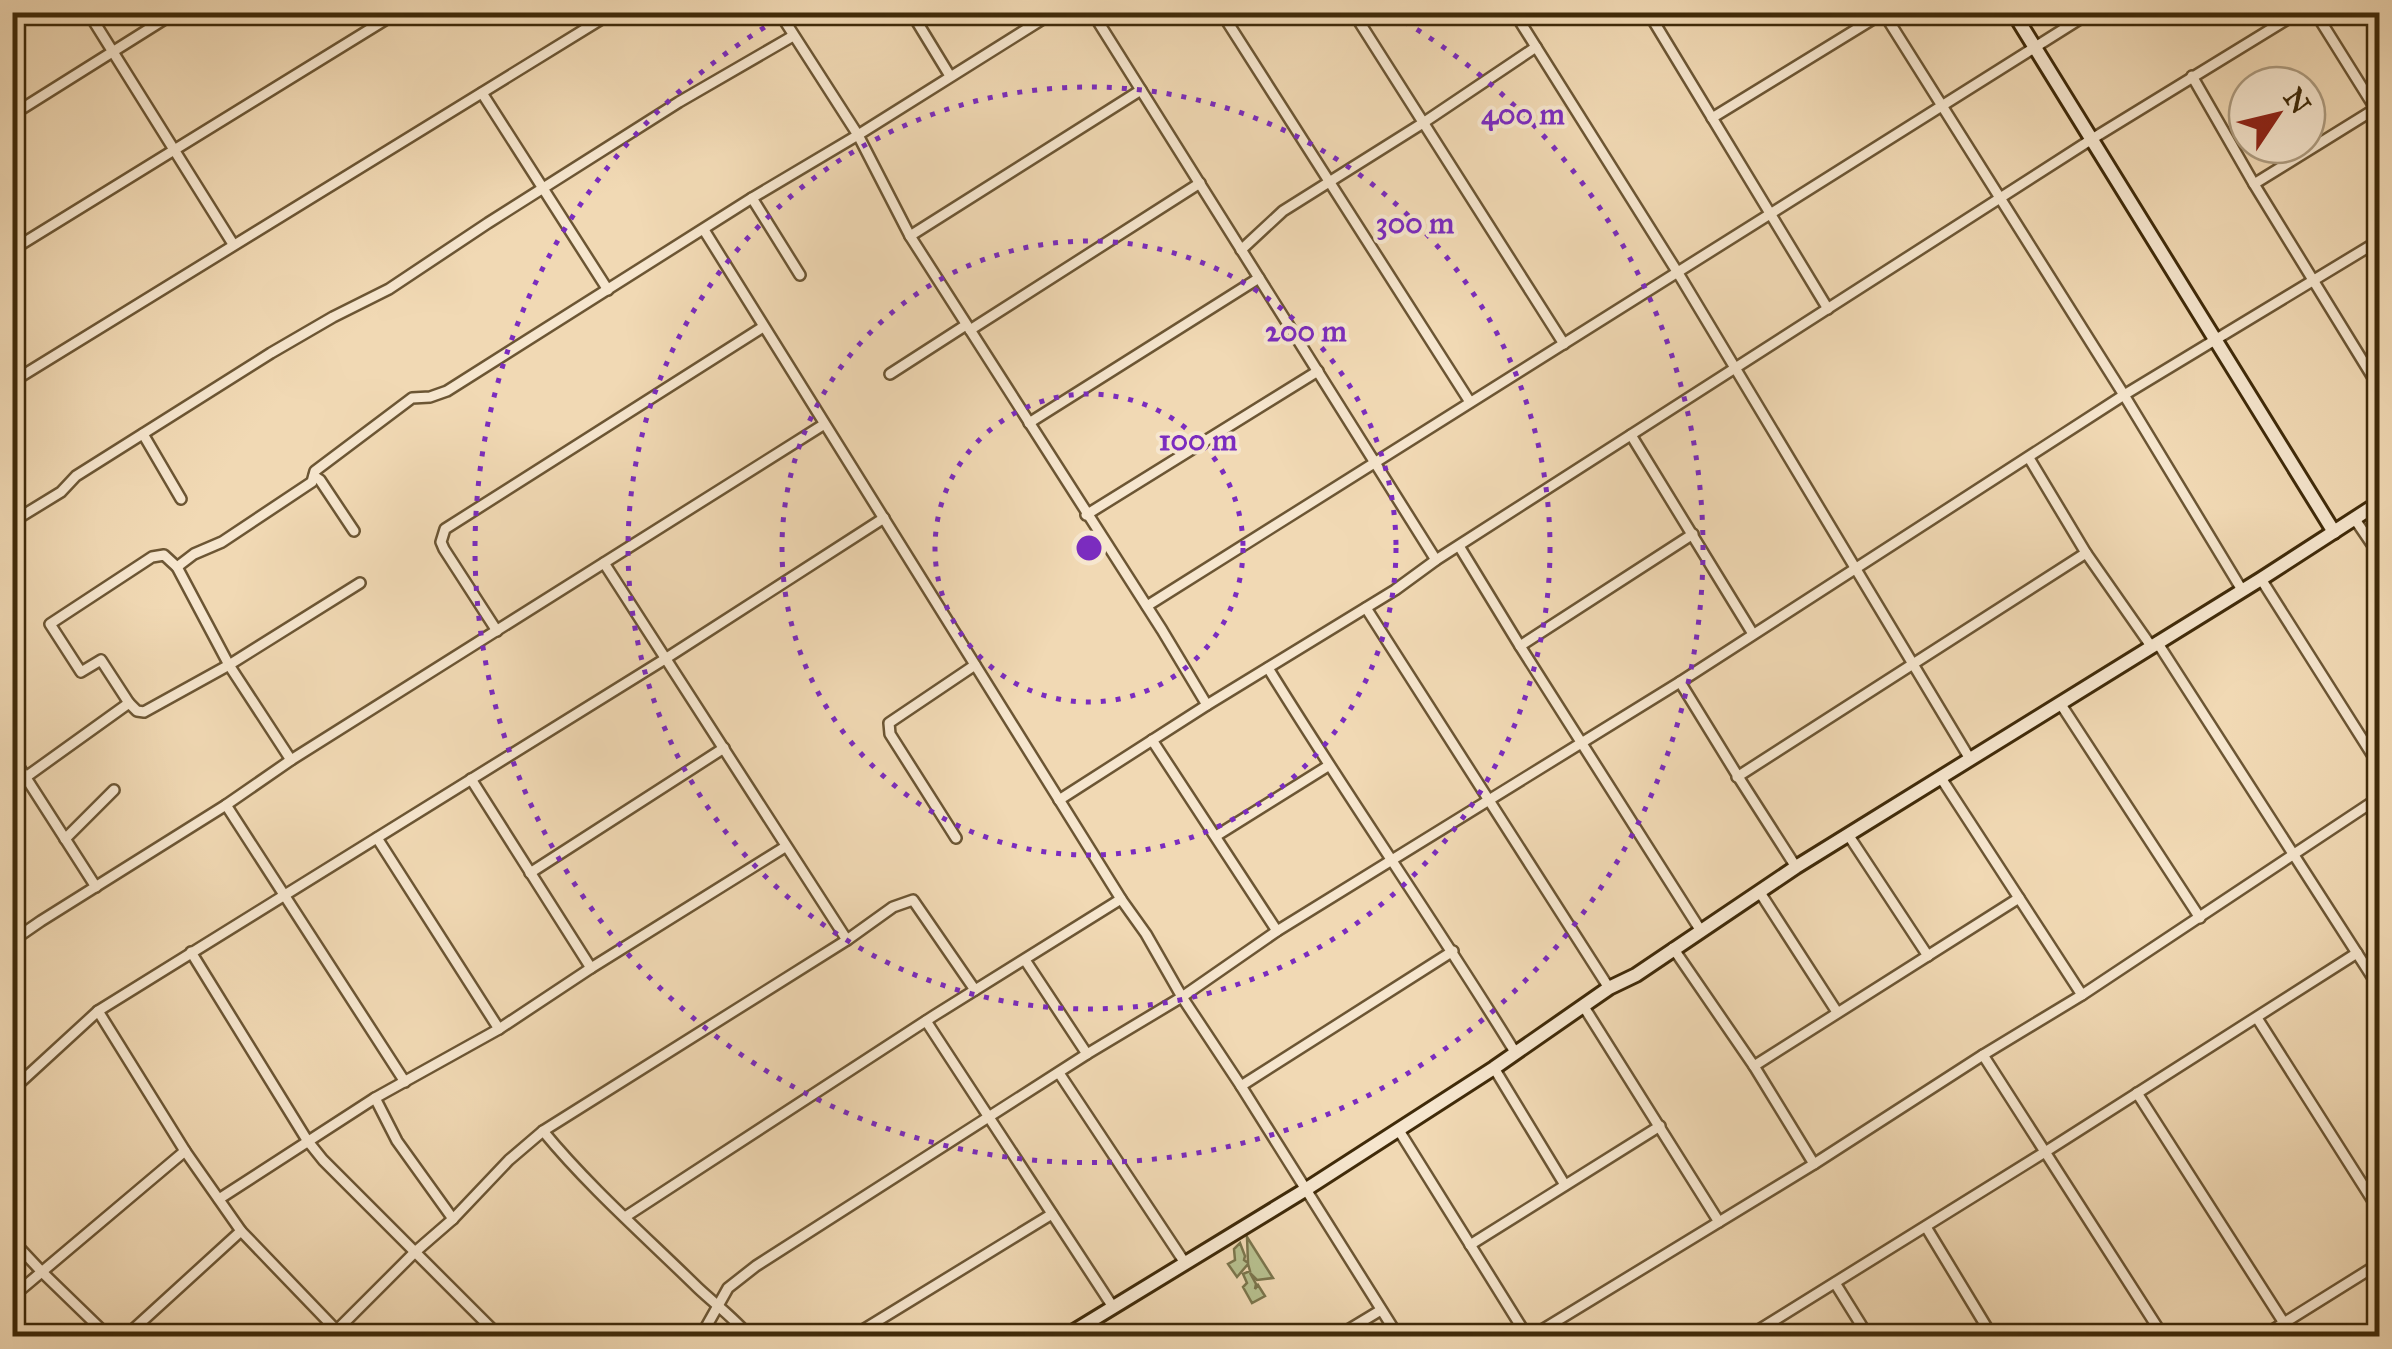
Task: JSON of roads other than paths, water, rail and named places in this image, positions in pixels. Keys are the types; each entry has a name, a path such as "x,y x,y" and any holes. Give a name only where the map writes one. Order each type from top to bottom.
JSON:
{"street":[{"path":"88,12 233,244"},
{"path":"12,114 176,12"},
{"path":"12,250 398,12"},
{"path":"12,382 613,12"},
{"path":"780,12 858,136 910,236 1207,705"},
{"path":"911,12 950,76"},
{"path":"1092,12 1436,560"},
{"path":"1221,12 1470,402"},
{"path":"1353,12 1564,344"},
{"path":"1514,12 1678,273 1970,759"},
{"path":"2013,12 2334,532"},
{"path":"1147,606 2091,12"},
{"path":"1059,800 1395,590 2092,139 2299,12"},
{"path":"2254,184 2377,113 2316,12"},
{"path":"1712,118 1883,13 2242,590"},
{"path":"176,567 222,542 312,482 316,471 412,398 447,391 1047,14"},
{"path":"1654,14 1828,309"},
{"path":"12,522 61,492 76,476 271,353 389,289 679,102 794,36"},
{"path":"1241,250 1283,211 1536,47"},
{"path":"2192,76 2313,281 2375,373 2380,389"},
{"path":"910,236 1141,90"},
{"path":"482,93 608,290"},
{"path":"890,374 1200,184"},
{"path":"752,198 800,275"},
{"path":"704,230 1398,1336"},
{"path":"701,1336 728,1288 756,1266 1086,1054 1182,997 1277,931 1680,682 2124,396 2380,240"},
{"path":"1029,423 1259,278"},
{"path":"497,631 444,549 441,542 445,529 764,327"},
{"path":"1086,515 1318,371"},
{"path":"12,942 290,760 824,425"},
{"path":"143,434 181,499"},
{"path":"1631,435 1753,634"},
{"path":"2029,458 2086,552 2154,644 2380,989"},
{"path":"314,476 354,531"},
{"path":"1066,1336 1305,1190 1494,1068 1608,988 1636,975 1759,890 2380,502"},
{"path":"12,1090 98,1011 665,659 884,518"},
{"path":"2354,518 2380,556"},
{"path":"1520,646 1693,534"},
{"path":"1459,546 1701,931"},
{"path":"1738,776 2086,552"},
{"path":"290,760 230,665 176,567 164,555 152,556 50,624 81,672 101,660 129,703 144,712 230,665 360,583"},
{"path":"604,562 847,940"},
{"path":"2261,579 2380,767"},
{"path":"1366,608 1608,988"},
{"path":"956,838 890,734 889,723 974,664"},
{"path":"1268,668 1515,1052"},
{"path":"1680,682 1796,867"},
{"path":"26,777 129,703"},
{"path":"2060,703 2200,918"},
{"path":"1152,740 1277,931"},
{"path":"530,873 724,748"},
{"path":"12,756 96,887"},
{"path":"1216,836 1328,766"},
{"path":"1940,778 2082,995"},
{"path":"471,780 591,968"},
{"path":"65,839 114,790"},
{"path":"1398,1129 1529,1336 1814,1164 2082,995 2380,797"},
{"path":"226,804 405,1082"},
{"path":"1849,836 1928,956"},
{"path":"378,838 499,1028"},
{"path":"218,1200 307,1140 499,1028 785,847"},
{"path":"1759,890 1837,1012"},
{"path":"1754,1066 2019,898"},
{"path":"625,1217 926,1020 1121,899"},
{"path":"98,1011 218,1200 337,1335 415,1252 543,1131 893,908 913,900 975,990"},
{"path":"1673,948 1754,1066 1814,1164"},
{"path":"191,952 323,1160 499,1336"},
{"path":"1241,1086 1453,952"},
{"path":"1749,1336 2357,954"},
{"path":"1025,960 1086,1054"},
{"path":"1584,1007 1719,1222"},
{"path":"2258,1018 2380,1212"},
{"path":"926,1020 1113,1308"},
{"path":"1983,1055 2162,1336"},
{"path":"1494,1068 1565,1185"},
{"path":"1059,1073 1185,1263"},
{"path":"2136,1093 2284,1323"},
{"path":"375,1098 397,1142 453,1219"},
{"path":"1470,1245 1660,1126"},
{"path":"543,1131 625,1217 749,1336"},
{"path":"12,1297 185,1150"},
{"path":"853,1336 1052,1214"},
{"path":"1926,1227 1992,1336"},
{"path":"126,1336 242,1231"},
{"path":"12,1240 108,1336"},
{"path":"2263,1336 2380,1263"},
{"path":"1834,1283 1868,1336"},
{"path":"1338,1336 1381,1310"}]}
